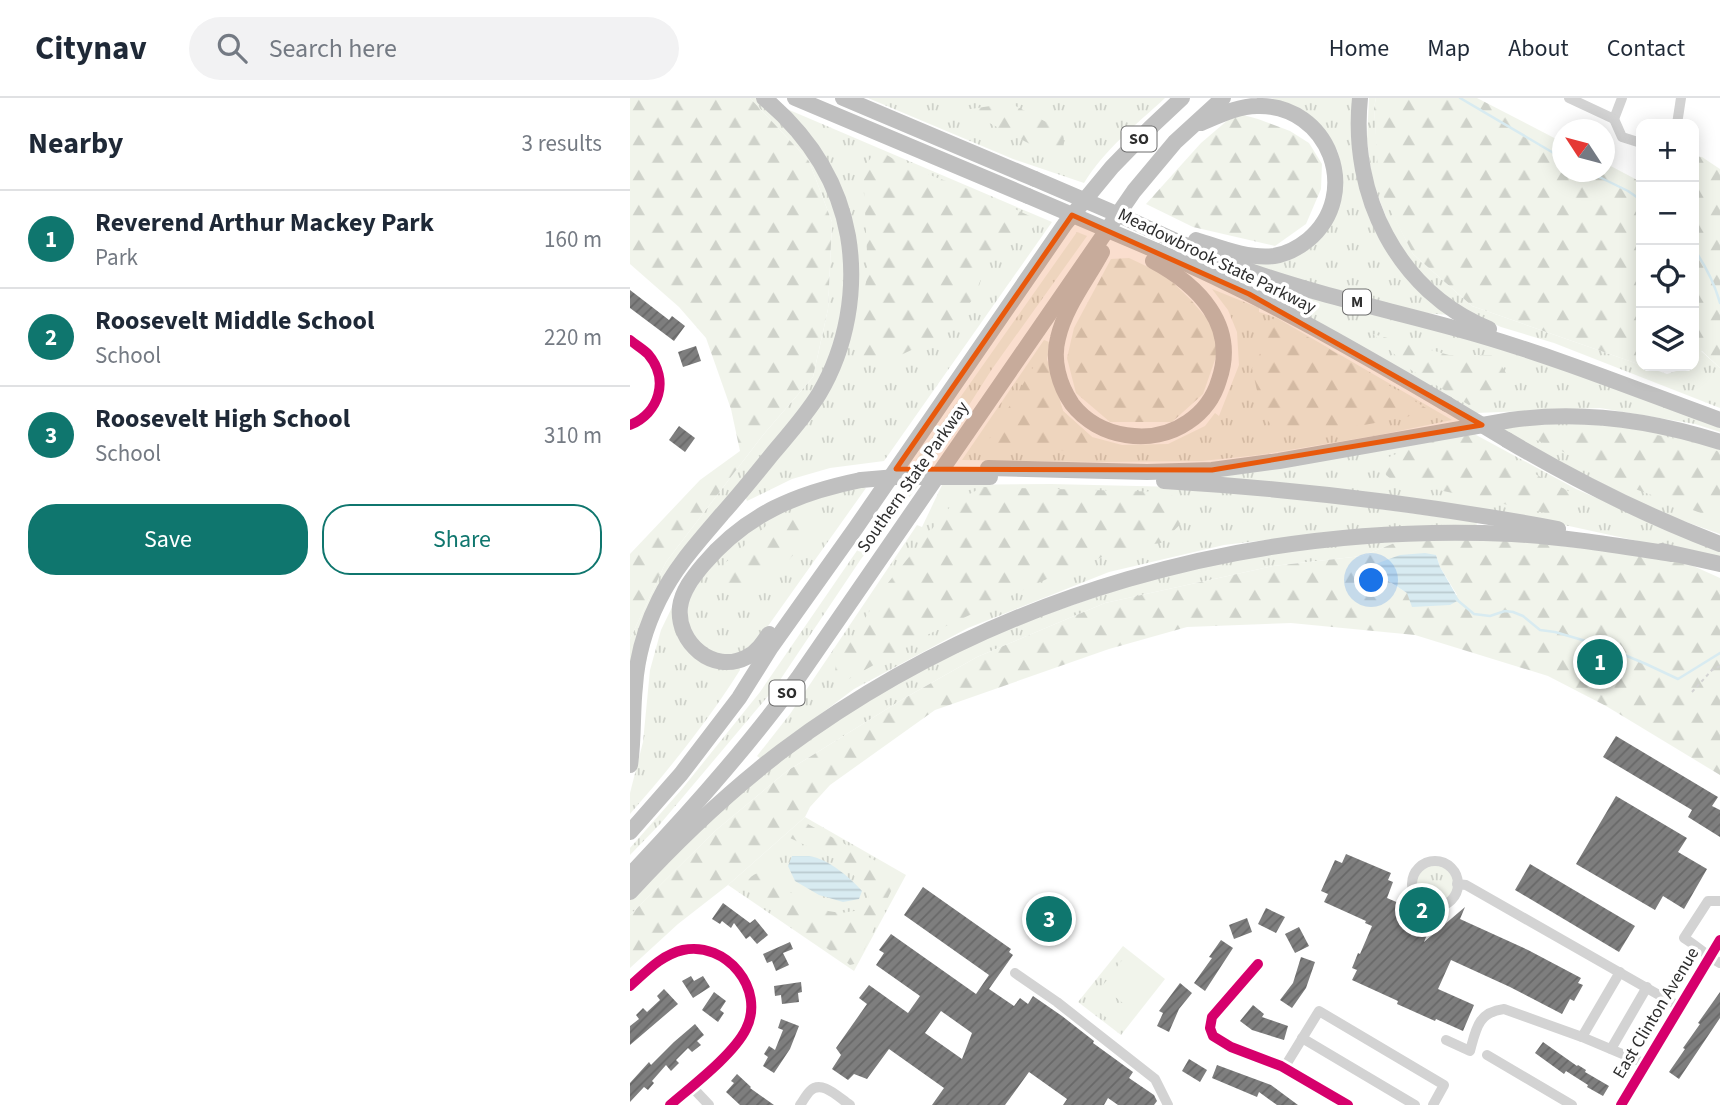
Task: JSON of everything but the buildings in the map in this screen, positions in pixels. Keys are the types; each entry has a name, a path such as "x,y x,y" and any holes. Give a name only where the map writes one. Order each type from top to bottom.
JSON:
{"highway":[{"path":"630,765 637,668 647,629 659,600 681,564 793,429 818,394 836,359 847,321 851,256 838,198 827,173 803,137 764,98"},
{"name":"Meadowbrook State Parkway","path":"795,98 1158,249 1288,314 1597,489 1641,511 1720,544"},
{"name":"Meadowbrook State Parkway","path":"843,98 1126,218 1158,249 1232,264 1281,281 1447,326 1555,359 1720,421"},
{"name":"Southern State Parkway","path":"630,832 681,774 740,698 771,647 1065,224 1112,167 1182,98"},
{"name":"Southern State Parkway","path":"630,875 706,793 771,715 1134,191 1160,159 1223,98"},
{"path":"1360,98 1359,139 1365,180 1375,213 1398,256 1429,292 1452,310 1476,324 1555,359"},
{"path":"1126,218 1226,249 1258,256 1275,256 1290,252 1305,243 1319,229 1332,204 1335,172 1330,153 1320,136 1306,122 1282,109 1254,106 1192,126"},
{"path":"1134,191 1066,315 1058,335 1056,353 1061,382 1074,406 1096,425 1125,435 1148,436 1186,424 1207,405 1223,368 1223,338 1213,313 1158,249"},
{"path":"989,472 1212,470 1545,416 1626,419 1720,442"},
{"path":"630,765 638,739 651,647 668,603 691,566 738,519 765,501 813,483 911,468 1156,481 1320,495 1546,527 1619,540 1720,564"},
{"path":"855,529 806,582 765,641 748,656 734,661 719,661 700,654 691,645 681,624 682,600 693,578 719,548 751,521 779,504 862,476"},
{"path":"630,892 679,841 729,795 782,752 838,713 904,673 967,640 1087,592 1205,559 1282,545 1360,536 1515,534 1587,541 1672,554"}],"street":[{"path":"1569,98 1614,119 1622,98"},
{"path":"1678,119 1681,98"},
{"path":"1615,121 1622,137 1636,142"},
{"path":"630,340 648,355 656,367 660,384 655,404 645,417 630,425"},
{"path":"1438,861 1451,868 1457,884 1454,896 1449,902 1435,907 1428,906 1416,897 1412,883 1413,876 1423,864 1438,861"},
{"path":"1457,884 1466,885 1680,1007"},
{"path":"1715,960 1684,939 1708,901 1720,901"},
{"name":"East Clinton Avenue","path":"1622,1105 1680,1007 1715,960 1720,940"},
{"path":"630,986 663,958 693,949 724,957 739,971 746,984 751,1008 748,1027 738,1044 670,1105"},
{"path":"1258,964 1212,1017 1210,1028 1213,1036 1284,1068 1348,1105"},
{"path":"1015,972 1154,1079 1165,1103"},
{"path":"1582,1037 1620,972"},
{"path":"1611,1049 1647,988"},
{"path":"1446,1040 1470,1051 1475,1032 1487,1013 1504,1009 1646,1064"},
{"path":"1284,1068 1319,1011 1444,1085 1433,1105"},
{"path":"1302,1038 1415,1105"},
{"path":"1487,1055 1572,1105"},
{"path":"691,1086 709,1105"},
{"path":"800,1105 811,1089 818,1087 824,1087 850,1105"}],"path":[{"path":"1692,692 1712,670 1720,666"}],"highlighted area":[{"path":"1072,215 1249,294 1482,425 1212,470 896,469"}],"green space":[{"path":"630,98 750,98 809,161 832,222 828,309 813,377 763,435 666,562 630,639 630,554 700,480 740,451 731,409 706,338 679,307 630,264"},
{"path":"750,98 756,98 775,111 814,157 846,241 846,298 832,356 809,400 664,584 630,730 630,639 666,562 763,435 813,377 828,309 832,222 809,161"},
{"path":"868,98 1165,98 1111,148 1084,183 1013,159"},
{"path":"1271,98 1356,98 1361,188 1450,315 1423,313 1289,277 1248,263 1313,243 1340,189 1338,152 1316,122"},
{"path":"1369,98 1376,98 1374,108 1380,188 1413,254 1472,306 1636,363 1636,371 1658,371 1667,374 1676,371 1699,371 1701,351 1720,368 1720,408 1554,343 1501,327 1461,309 1418,271 1392,232 1372,181 1367,139"},
{"path":"1376,98 1477,98 1552,137 1552,182 1615,182 1615,168 1636,179 1636,363 1472,306 1413,254 1379,188 1374,108"},
{"path":"1010,103 1064,133 1063,155 1030,144 964,110"},
{"path":"787,109 1052,222 884,461 830,468 792,479 747,501 745,496 790,441 857,298 824,154"},
{"path":"1236,113 1290,131 1309,143 1322,164 1321,189 1306,224 1275,246 1193,227 1146,204 1201,143"},
{"path":"877,149 905,166 990,197 1038,220 1027,236 1008,241 987,264 973,299 945,334 903,354 865,365 857,351 859,314 868,273 863,169"},
{"path":"1699,157 1720,169 1720,368 1702,351 1699,353"},
{"path":"1077,232 1087,236 992,369 934,460 916,460"},
{"path":"1129,258 1165,275 1214,327 1217,354 1203,394 1172,422 1110,422 1076,393 1067,358 1074,328 1111,259"},
{"path":"1205,261 1458,334 1558,366 1720,426 1720,432 1695,424 1600,408 1476,413 1254,285"},
{"path":"1212,289 1259,308 1259,312 1277,318 1452,420 1259,455 1202,461 962,460 1044,340 1049,342 1047,360 1063,411 1092,437 1122,445 1168,444 1205,426 1215,413 1219,416 1239,365 1237,332 1228,310"},
{"path":"1271,318 1321,344 1426,408 1407,417 1364,425 1291,434 1275,430 1262,413 1252,368 1267,341"},
{"path":"1373,334 1449,355 1495,355 1506,373 1485,399 1469,405 1411,370"},
{"path":"1047,360 1063,411 1092,437 1092,452 1000,447 987,443 1037,361"},
{"path":"1603,421 1720,446 1720,534 1664,514 1543,454 1498,427"},
{"path":"1540,426 1619,427 1695,443 1720,452 1720,520 1594,474 1568,454 1511,430"},
{"path":"1467,430 1576,489 1720,549 1720,559 1569,526 1460,509 1201,478"},
{"path":"1473,435 1523,468 1580,497 1566,500 1550,514 1392,480 1386,475 1382,460 1427,444"},
{"path":"902,485 919,485 861,559 774,689 661,823 630,855 630,848 682,789 760,692"},
{"path":"942,485 1180,487 1322,501 1477,522 1476,528 1418,526 1351,530 1224,545 1109,572 968,628 854,689 761,759 757,756 790,714 917,525 922,527"},
{"path":"983,487 1167,492 1178,500 1190,515 1161,543 1125,548 1049,578 929,634 847,680 834,683 836,663 887,584 954,502"},
{"path":"866,488 756,643 732,655 711,651 702,646 690,630 690,598 708,571 731,545 759,523 790,506"},
{"path":"801,514 818,528 785,564 756,575 733,602 721,580 724,564 768,524"},
{"path":"1487,537 1680,560 1720,578 1720,775 1606,706 1548,676 1415,635 1291,623 1187,627 1109,649 935,710 830,785 810,807 805,817 630,968 630,915 715,831 787,771 977,657 1105,603 1273,566 1362,556 1407,538","holes":["1436,555 1457,595 1407,593 1387,580"]},
{"path":"1407,538 1362,556 1273,566 1105,603 977,657 787,771 715,831 630,915 630,899 729,800 799,743 903,677 1000,630 1187,566 1309,545"},
{"path":"675,601 680,637 739,666 740,670 688,744 630,814 630,793 643,742 650,670 661,630"},
{"path":"805,817 906,875 854,971 728,885"},
{"path":"806,823 896,872 898,876 858,963 850,965 745,889 751,877 771,869 788,891 813,905 841,913 861,910 869,897 859,881 841,862 790,838 789,835"},
{"path":"1435,861 1451,868 1458,884 1451,900 1435,907 1419,900 1412,884 1419,868"},
{"path":"1123,946 1165,979 1121,1035 1078,1002"},
{"path":"1126,955 1155,978 1144,991 1116,968"},
{"path":"1113,973 1141,995 1130,1009 1102,986"},
{"path":"1099,990 1127,1013 1117,1026 1088,1003"}],"shaded area":[{"path":"1400,555 1436,555 1459,600 1450,605 1412,607 1407,593 1387,580 1372,579 1367,572 1370,566"},
{"path":"792,856 809,856 831,865 862,891 859,899 843,902 819,895 795,881 788,866"}],"waterway":[{"path":"1460,98 1552,152"},
{"path":"1610,182 1636,197"},
{"path":"1699,257 1720,303"},
{"path":"1456,599 1474,614 1490,616 1505,611 1513,612 1523,616 1540,630 1603,646 1678,679 1720,653"}],"cycle path":[{"path":"630,340 648,354 655,364 660,385 654,404 640,420 630,425"},
{"path":"1621,1105 1720,940"},
{"path":"630,986 654,965 675,952 699,949 727,960 746,984 751,999 751,1014 740,1039 712,1069 670,1105"},
{"path":"1258,964 1212,1017 1210,1028 1213,1036 1231,1047 1281,1066 1348,1105"}],"place":[{"name":"Reverend Arthur Mackey Park","path":"1600,662"},
{"name":"Roosevelt Middle School","path":"1422,910"},
{"name":"Roosevelt High School","path":"1049,919"}]}
